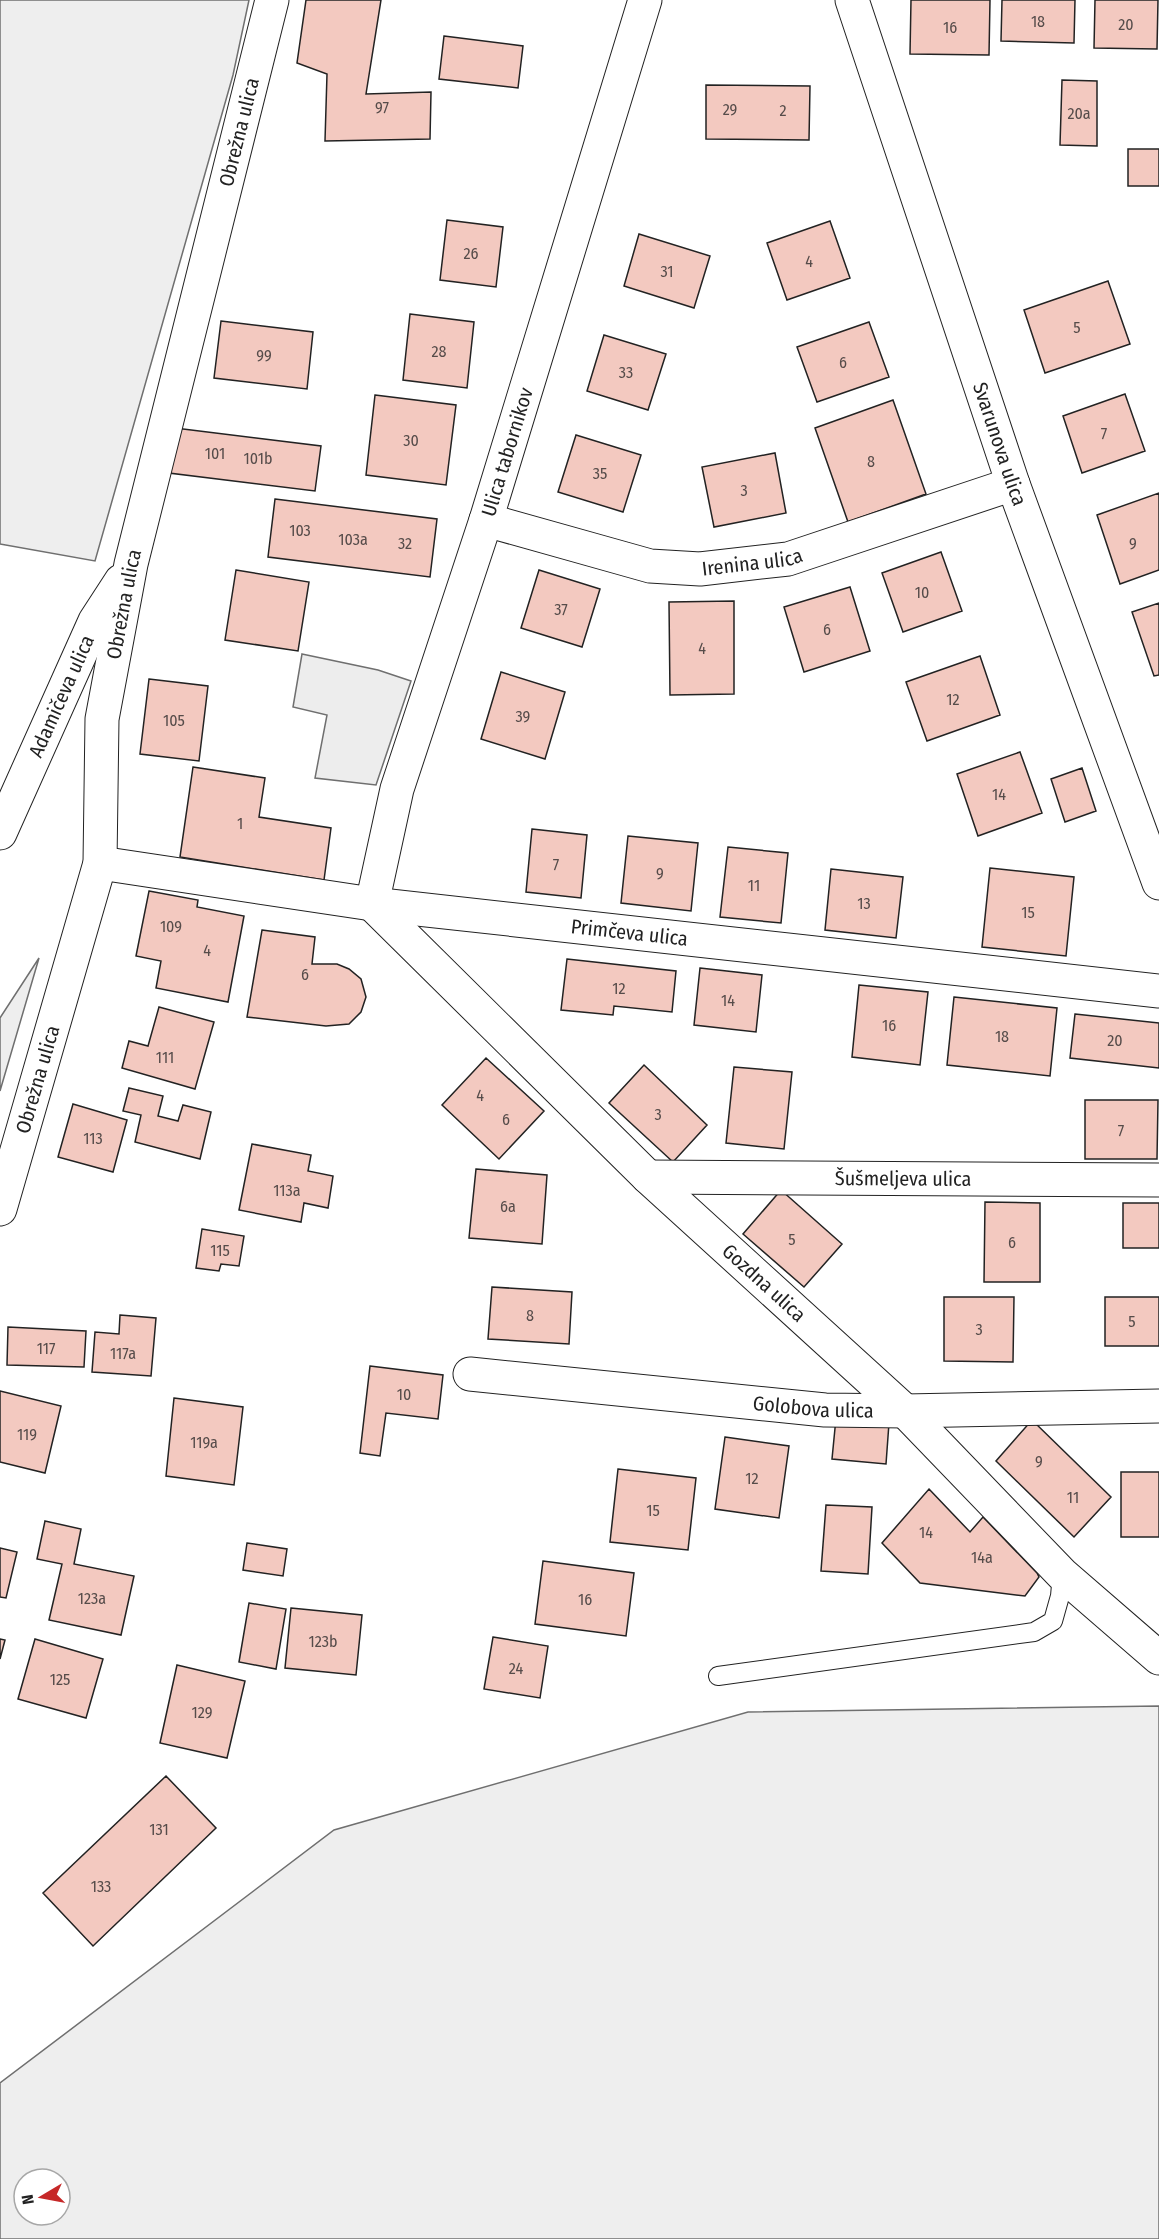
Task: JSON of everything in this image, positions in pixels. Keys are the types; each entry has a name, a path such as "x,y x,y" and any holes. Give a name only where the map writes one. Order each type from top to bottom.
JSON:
{"street":[{"name":"Obrežna ulica","path":"0,1209 100,862 102,719 131,564 272,0"},
{"name":"Ulica tabornikov","path":"372,904 397,789 486,520 645,0"},
{"name":"Svarunova ulica","path":"852,0 1014,484 1159,884"},
{"name":"Irenina ulica","path":"486,520 650,566 700,569 788,559 1014,484"},
{"name":"Adamičeva ulica","path":"0,833 96,621 131,564"},
{"name":"Primčeva ulica","path":"100,862 372,904 1159,990"},
{"name":"Gozdna ulica","path":"372,904 648,1177 905,1411 1062,1574 1159,1658"},
{"name":"Šušmeljeva ulica","path":"648,1177 1159,1180"},
{"name":"Golobova ulica","path":"470,1374 825,1410 905,1411 1159,1406"}],"lane":[{"path":"718,1676 1034,1632 1053,1621 1060,1596 1062,1574"}],"shaded area":[{"path":"0,0 249,0 233,75 95,561 0,544"},
{"path":"302,654 378,670 411,681 376,785 315,778 327,715 293,707"},
{"path":"39,958 0,1091 0,1018"},
{"path":"1159,1706 1159,2239 0,2239 0,2083 334,1830 748,1712"}],"building":[{"path":"306,0 381,0 366,94 431,92 430,139 325,141 327,74 297,63"},
{"path":"911,0 990,0 989,55 910,54"},
{"path":"1002,0 1075,0 1074,43 1001,41"},
{"path":"1095,0 1158,0 1157,49 1094,48"},
{"path":"444,36 523,46 518,88 439,79"},
{"path":"1062,80 1097,81 1097,146 1060,145"},
{"path":"706,85 810,86 809,140 706,139"},
{"path":"1128,149 1159,149 1159,186 1128,186"},
{"path":"447,220 503,227 496,287 440,280"},
{"path":"830,221 850,278 787,300 767,243"},
{"path":"639,234 710,256 694,308 624,286"},
{"path":"1108,281 1130,344 1045,373 1024,310"},
{"path":"410,314 474,322 467,388 403,380"},
{"path":"221,321 313,332 307,389 214,378"},
{"path":"869,322 889,377 817,402 797,347"},
{"path":"604,335 666,354 648,410 587,391"},
{"path":"1125,394 1145,451 1082,473 1063,416"},
{"path":"375,395 456,405 446,485 366,475"},
{"path":"893,400 926,494 848,522 815,428"},
{"path":"175,428 321,446 315,491 169,473"},
{"path":"576,435 641,455 623,512 558,492"},
{"path":"775,453 786,513 714,527 702,467"},
{"path":"1159,493 1159,570 1120,584 1097,515"},
{"path":"275,499 437,519 430,577 268,557"},
{"path":"941,552 962,611 903,632 882,573"},
{"path":"236,570 309,582 298,651 225,640"},
{"path":"539,570 600,589 582,647 521,628"},
{"path":"850,587 870,651 804,672 784,607"},
{"path":"734,601 734,694 670,695 669,602"},
{"path":"1159,603 1159,675 1154,676 1132,612"},
{"path":"980,656 1000,715 927,741 906,682"},
{"path":"501,672 565,692 545,759 481,739"},
{"path":"149,679 208,686 199,761 140,754"},
{"path":"1020,752 1042,813 978,836 957,774"},
{"path":"193,767 265,778 259,817 331,828 324,880 180,857"},
{"path":"1082,768 1096,811 1065,822 1051,779"},
{"path":"532,829 587,835 581,898 526,892"},
{"path":"628,836 698,843 691,911 621,903"},
{"path":"728,847 788,853 781,923 720,917"},
{"path":"990,868 1074,877 1066,956 982,947"},
{"path":"831,869 903,877 896,938 825,930"},
{"path":"149,891 198,900 197,907 244,916 228,1002 156,988 161,961 136,956"},
{"path":"262,930 315,937 312,964 337,964 349,969 361,979 366,997 361,1012 349,1024 326,1026 247,1017"},
{"path":"567,959 676,971 672,1012 614,1006 613,1015 561,1010"},
{"path":"700,968 762,975 756,1032 694,1025"},
{"path":"859,985 928,992 920,1065 852,1057"},
{"path":"954,997 1057,1008 1050,1076 947,1065"},
{"path":"159,1007 214,1022 195,1089 122,1068 129,1041 148,1046"},
{"path":"1075,1014 1159,1023 1159,1068 1070,1058"},
{"path":"486,1058 544,1111 499,1159 442,1105"},
{"path":"644,1065 707,1125 673,1162 609,1103"},
{"path":"734,1067 792,1072 784,1149 726,1143"},
{"path":"129,1088 163,1096 158,1116 178,1121 183,1105 211,1112 200,1159 135,1142 141,1115 123,1111"},
{"path":"1085,1100 1158,1100 1157,1159 1085,1159"},
{"path":"73,1104 127,1120 113,1172 58,1157"},
{"path":"252,1144 311,1155 308,1171 333,1176 328,1208 304,1203 301,1222 239,1210"},
{"path":"476,1169 547,1175 542,1244 469,1238"},
{"path":"781,1190 842,1244 804,1287 743,1234"},
{"path":"985,1202 1040,1203 1040,1282 984,1282"},
{"path":"1123,1203 1159,1203 1159,1248 1123,1248"},
{"path":"202,1229 244,1236 239,1266 221,1264 219,1271 196,1268"},
{"path":"492,1287 572,1292 569,1344 488,1339"},
{"path":"944,1297 1014,1297 1013,1362 944,1361"},
{"path":"1105,1297 1159,1297 1159,1346 1105,1346"},
{"path":"120,1315 156,1318 151,1376 92,1372 95,1332 119,1334"},
{"path":"8,1327 86,1331 84,1367 7,1365"},
{"path":"370,1366 443,1375 438,1419 386,1413 380,1456 360,1453"},
{"path":"0,1391 61,1406 45,1473 0,1462"},
{"path":"174,1398 243,1407 234,1485 166,1476"},
{"path":"836,1418 889,1423 886,1464 832,1459"},
{"path":"1032,1420 1111,1497 1074,1537 996,1461"},
{"path":"725,1437 789,1446 779,1518 715,1509"},
{"path":"618,1469 696,1478 688,1550 610,1542"},
{"path":"1121,1472 1159,1472 1159,1537 1121,1537"},
{"path":"929,1489 970,1532 983,1517 1037,1573 1039,1577 1025,1596 920,1583 882,1543"},
{"path":"826,1505 872,1507 868,1574 821,1571"},
{"path":"45,1521 81,1529 74,1564 134,1576 121,1635 49,1620 62,1564 37,1559"},
{"path":"247,1543 287,1549 283,1576 243,1570"},
{"path":"0,1548 17,1552 6,1598 0,1597"},
{"path":"543,1561 634,1573 626,1636 535,1624"},
{"path":"249,1603 286,1609 276,1669 239,1662"},
{"path":"291,1608 362,1615 356,1675 285,1668"},
{"path":"493,1637 548,1646 540,1698 484,1689"},
{"path":"0,1639 5,1640 0,1659"},
{"path":"35,1639 103,1659 86,1718 18,1699"},
{"path":"177,1665 245,1681 227,1758 160,1743"},
{"path":"166,1776 216,1828 93,1946 43,1893"}]}
